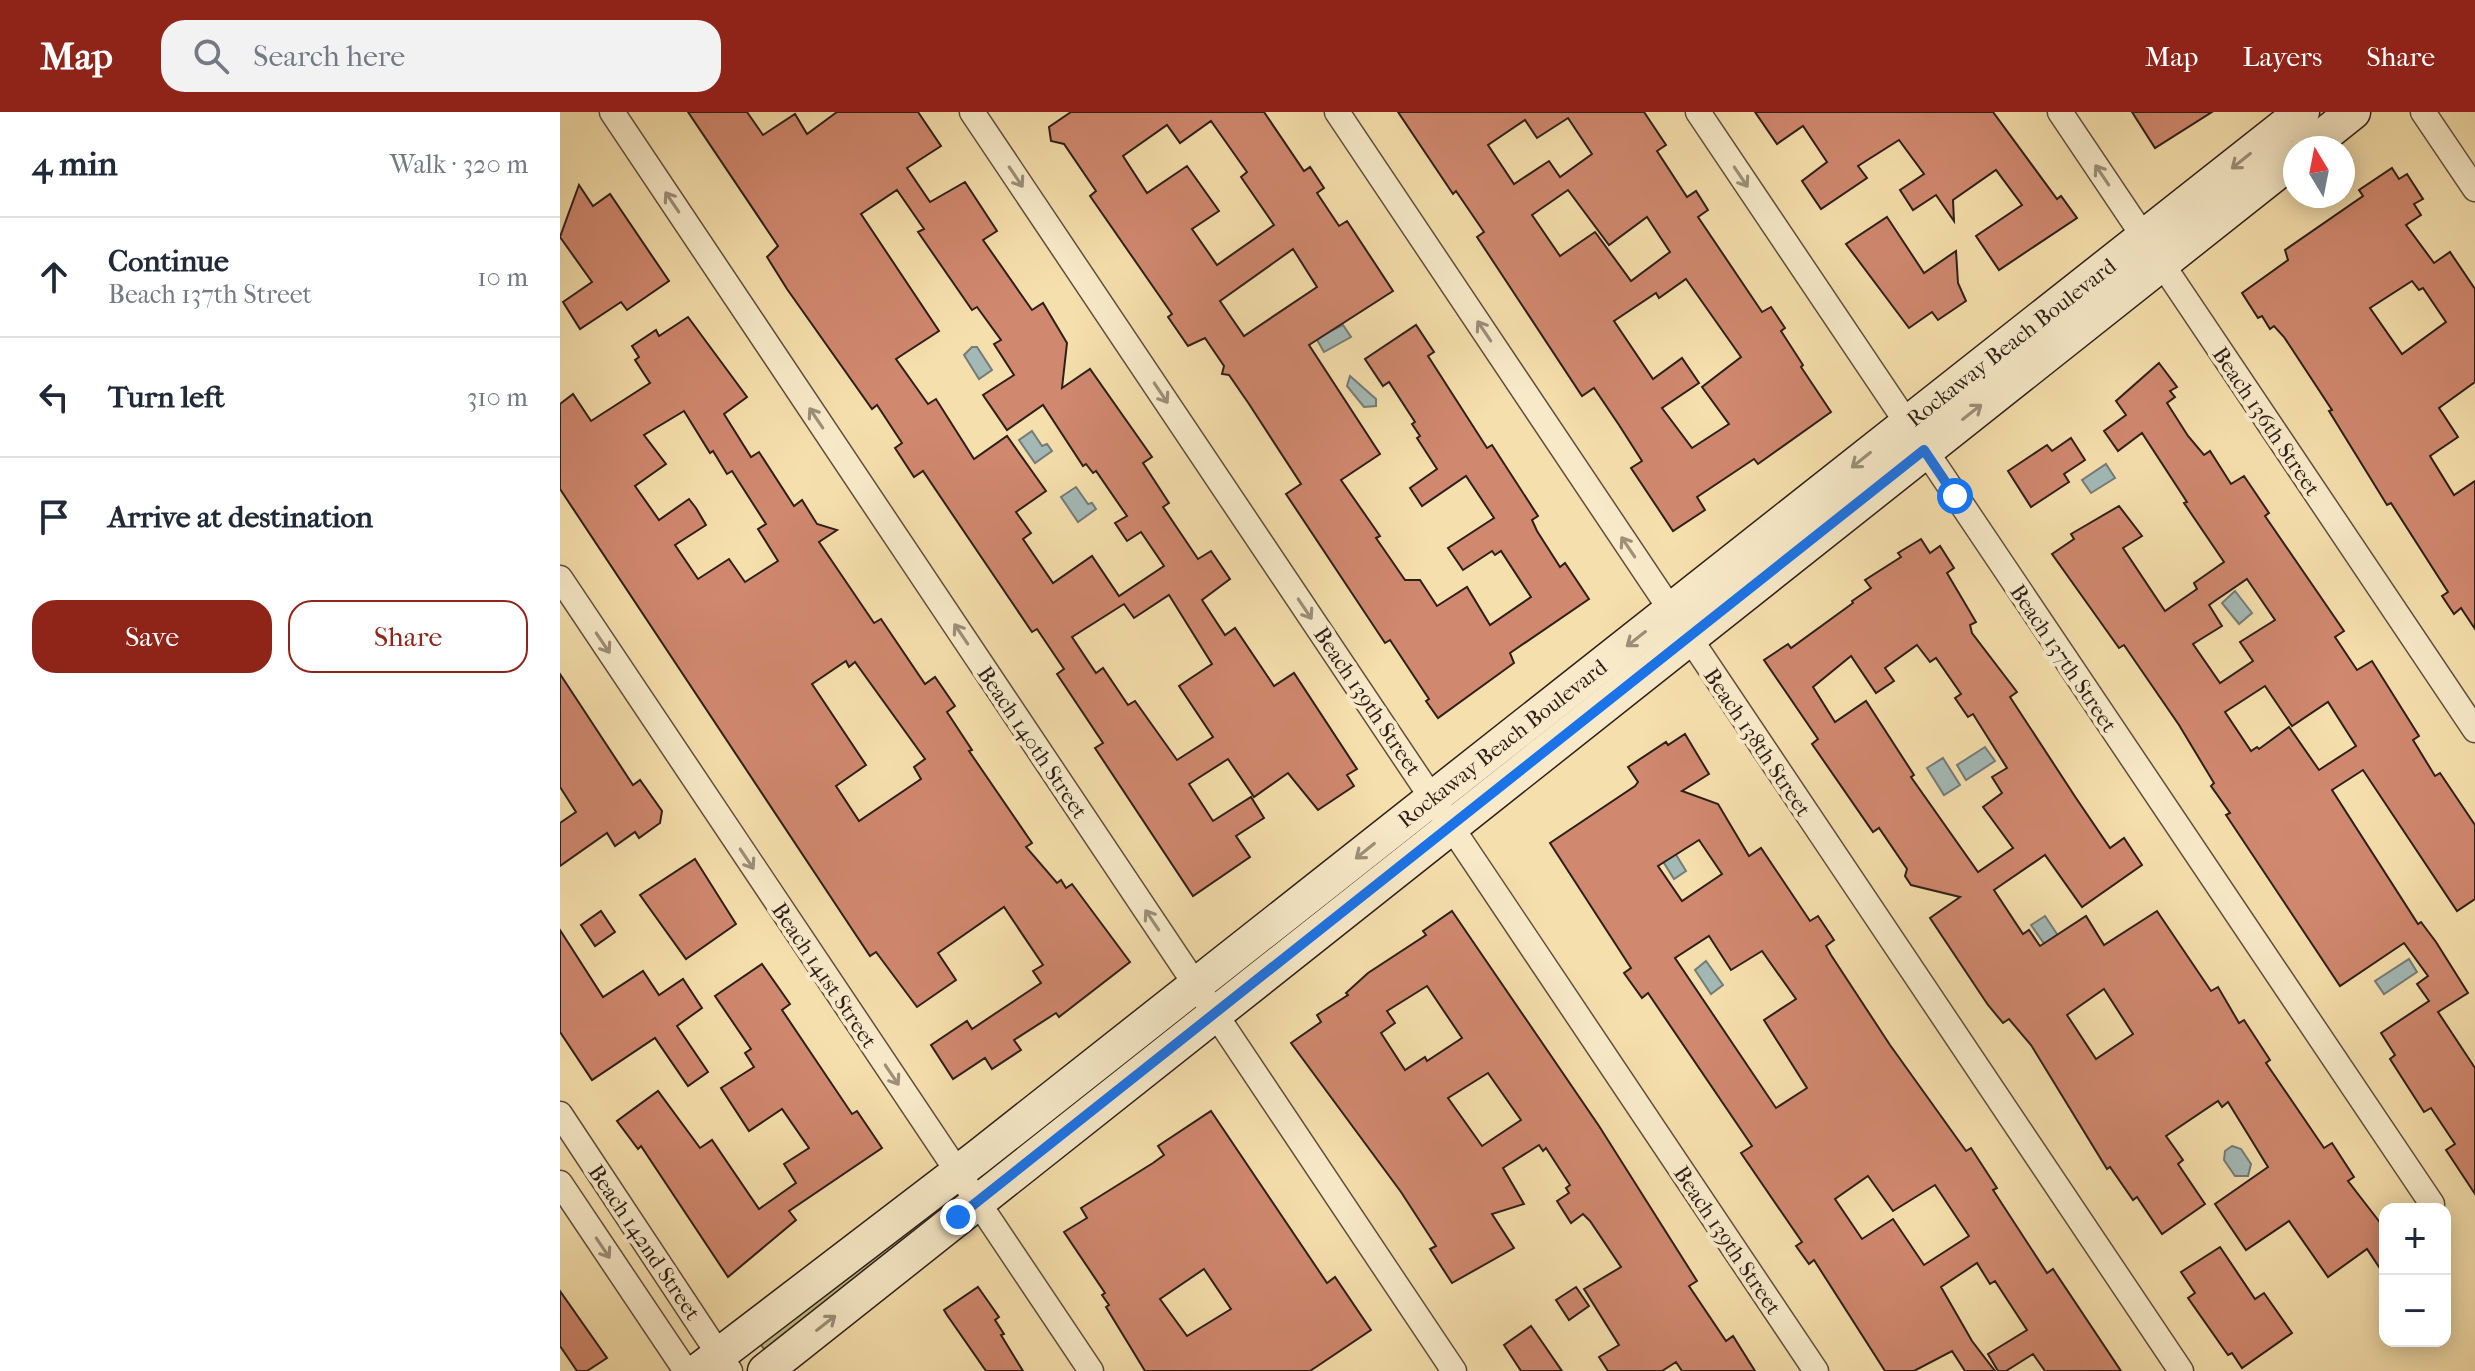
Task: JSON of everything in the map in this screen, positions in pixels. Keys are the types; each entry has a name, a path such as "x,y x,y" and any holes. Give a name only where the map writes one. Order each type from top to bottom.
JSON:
{"street":[{"name":"Beach 140th Street","path":"612,112 1454,1371"},
{"name":"Beach 139th Street","path":"972,112 1816,1371"},
{"name":"Beach 138th Street","path":"1337,112 2181,1371"},
{"name":"Beach 137th Street","path":"1698,112 2431,1203"},
{"name":"Beach 136th Street","path":"2060,112 2475,730"},
{"name":"Rockaway Beach Boulevard","path":"716,1365 957,1173 1204,999 1680,625 2153,250 2302,112"},
{"path":"2323,136 2353,112"},
{"path":"2423,112 2475,189"},
{"name":"Rockaway Beach Boulevard","path":"2153,250 2283,166"},
{"name":"Beach 141st Street","path":"560,578 1091,1371"},
{"name":"Rockaway Beach Boulevard","path":"765,1371 977,1202 1204,999"},
{"name":"Beach 142nd Street","path":"560,1114 716,1365"},
{"name":"Beach 142nd Street","path":"560,1183 686,1371"}],"shaded area":[{"path":"928,1204 940,1219 769,1355 756,1339"}],"water":[{"path":"1343,325 1351,337 1324,352 1316,338"},
{"path":"972,347 977,347 992,370 979,379 964,355"},
{"path":"1350,376 1376,399 1376,406 1364,407 1347,386"},
{"path":"1032,431 1042,446 1047,444 1052,451 1035,463 1019,440"},
{"path":"2106,464 2115,478 2091,493 2082,480"},
{"path":"1076,487 1088,504 1092,503 1096,509 1078,522 1061,497"},
{"path":"2235,591 2252,613 2239,624 2222,603"},
{"path":"1985,747 1995,761 1966,780 1957,765"},
{"path":"1943,758 1960,785 1944,795 1927,768"},
{"path":"1675,853 1686,871 1674,879 1659,855"},
{"path":"2045,916 2063,943 2050,952 2031,925"},
{"path":"2409,959 2417,972 2384,994 2375,981"},
{"path":"1706,961 1723,985 1711,994 1695,970"},
{"path":"2232,1146 2241,1149 2251,1164 2248,1176 2235,1176 2224,1160 2225,1151"}],"building":[{"path":"688,112 747,112 763,135 795,114 807,134 837,112 918,112 941,146 907,168 930,202 965,182 997,231 983,240 1032,310 1043,303 1067,343 1062,388 1090,369 1152,457 1143,463 1169,503 1163,507 1198,559 1211,551 1230,579 1202,600 1225,635 1235,628 1274,686 1294,673 1357,769 1347,775 1354,786 1318,810 1288,773 1254,797 1228,759 1189,784 1213,821 1251,797 1264,818 1236,836 1250,857 1193,896 1095,748 1103,743 1057,674 1064,669 1037,629 1032,632 923,471 914,477 895,448 902,443 877,405 872,409 787,289 767,257 778,246","holes":["897,190 924,229 918,232 972,310 977,307 1001,340 994,344 1014,375 983,395 1007,430 1043,405 1083,466 1086,464 1093,473 1096,471 1127,516 1115,523 1127,541 1141,532 1164,566 1119,596 1092,556 1053,583 1023,539 1031,533 1016,512 1046,491 1007,436 974,459 936,399 928,404 896,359 939,331 861,214","1169,595 1212,664 1179,686 1213,737 1177,760 1135,701 1128,705 1103,668 1096,673 1072,637 1124,604 1134,618"]},
{"path":"1071,112 1264,112 1304,171 1310,167 1324,188 1317,193 1339,226 1347,221 1393,291 1309,345 1380,454 1341,480 1380,536 1376,538 1405,580 1420,580 1437,606 1467,587 1490,625 1531,597 1501,551 1495,555 1492,551 1463,570 1448,548 1494,518 1466,476 1422,506 1410,488 1437,469 1417,438 1420,436 1412,424 1415,422 1389,382 1383,386 1365,359 1416,325 1434,352 1428,356 1487,448 1492,445 1538,516 1532,520 1537,531 1560,567 1565,563 1589,599 1510,653 1514,663 1438,718 1390,640 1385,643 1286,494 1301,484 1229,375 1222,374 1224,366 1205,338 1188,346 1168,317 1172,314 1090,196 1096,191 1064,144 1051,141 1049,127","holes":["1211,121 1247,172 1241,177 1274,225 1217,265 1192,229 1219,211 1187,166 1147,193 1123,156 1167,125 1180,143","1293,249 1317,287 1244,336 1220,301"]},
{"path":"1398,112 1644,112 1666,145 1657,151 1687,197 1696,191 1708,210 1698,217 1762,312 1771,307 1785,328 1781,331 1803,365 1801,367 1831,412 1758,464 1754,459 1697,497 1705,510 1673,531 1631,468 1642,461 1619,425 1594,388 1582,396 1477,237 1484,232 1456,191 1453,194","holes":["1568,118 1592,154 1560,177 1549,161 1514,184 1488,145 1525,120 1537,138","1568,190 1609,245 1647,217 1670,252 1631,281 1595,232 1560,256 1532,215","1686,279 1741,357 1702,387 1729,424 1692,448 1662,408 1699,383 1682,358 1653,379 1614,321 1656,293 1659,298"]},
{"path":"1755,112 1993,112 2057,199 2061,196 2077,218 1999,270 1976,236 2022,205 1996,170 1953,200 1954,221 1936,195 1913,210 1900,190 1924,174 1899,140 1858,166 1867,178 1821,209 1802,181 1827,162 1803,126 1777,144"},
{"path":"2132,112 2212,112 2155,148"},
{"path":"2392,168 2399,179 2407,174 2423,199 2414,204 2421,215 2406,225 2434,263 2450,252 2475,289 2475,382 2439,408 2458,437 2430,456 2454,495 2475,481 2475,629 2461,608 2454,614 2442,596 2448,592 2391,503 2387,505 2329,411 2332,410 2284,337 2274,326 2270,329 2262,316 2258,318 2242,293 2288,260 2285,250 2346,208 2355,208 2355,202 2363,196 2359,190","holes":["2412,281 2419,290 2423,288 2446,322 2402,354 2370,308"]},
{"path":"579,185 593,206 610,194 669,281 627,310 621,302 580,329 563,302 592,282 560,237"},
{"path":"1887,217 1924,273 1956,251 1958,283 1966,301 1938,320 1932,312 1909,328 1846,244"},
{"path":"688,317 747,397 724,414 751,457 759,452 794,506 802,500 817,524 837,530 819,542 874,623 881,619 925,684 935,677 955,706 947,712 972,750 969,751 1032,843 1026,847 1057,883 1061,880 1066,888 1072,884 1130,962 1059,1017 1056,1013 1014,1040 1021,1050 992,1069 985,1058 953,1079 931,1045 967,1021 972,1029 1041,983 1033,971 1043,965 1004,907 938,953 956,980 917,1007 876,952 870,956 560,489 560,404 573,394 591,421 650,383 635,360 639,357 632,346 656,330 659,336","holes":["684,411 710,453 713,451 727,474 732,471 766,524 758,529 778,561 745,582 729,559 698,579 675,545 706,525 696,508 689,499 659,520 635,486 666,464 644,435","846,661 849,667 855,662 925,759 914,767 921,779 859,821 836,786 866,765 812,684"]},
{"path":"2159,363 2177,387 2170,391 2175,397 2167,403 2188,436 2204,455 2210,451 2231,484 2244,476 2269,513 2265,516 2344,631 2335,637 2357,670 2372,661 2419,736 2413,740 2435,776 2440,773 2475,825 2475,899 2457,911 2363,770 2332,790 2418,924 2421,922 2436,942 2468,993 2438,1012 2475,1068 2475,1194 2446,1150 2455,1144 2431,1108 2424,1112 2390,1059 2395,1055 2381,1033 2429,1001 2417,984 2428,976 2404,943 2340,986 2226,815 2230,813 2211,786 2214,783 2179,725 2124,645 2119,648 2052,554 2074,539 2071,534 2119,506 2142,536 2123,548 2165,611 2197,589 2194,583 2224,562 2142,433 2118,451 2104,431 2126,415 2116,401","holes":["2247,579 2275,620 2240,642 2253,661 2220,683 2193,644 2222,626 2209,605","2265,686 2292,726 2328,702 2356,746 2319,770 2289,727 2259,749 2257,747 2251,751 2225,712"]},
{"path":"2071,438 2085,460 2064,474 2069,482 2031,507 2008,471 2047,445 2052,451"},
{"path":"1921,539 1930,553 1940,546 1954,568 1947,573 1976,622 1970,625 1972,633 2017,692 2010,697 2110,848 2124,838 2142,865 2082,907 2045,855 1994,890 2023,934 2029,930 2040,946 2086,916 2104,945 2157,911 2211,991 2218,987 2239,1023 2244,1020 2270,1060 2266,1063 2324,1148 2332,1143 2354,1177 2348,1181 2379,1221 2379,1267 2367,1249 2328,1277 2289,1221 2246,1250 2215,1204 2268,1167 2228,1102 2222,1107 2218,1101 2166,1136 2183,1160 2178,1164 2205,1204 2162,1234 2137,1197 2133,1200 2110,1167 2107,1169 2031,1045 2009,1019 2003,1023 1988,1005 1930,918 1960,897 1911,885 1905,876 1907,869 1879,828 1873,832 1812,744 1818,739 1764,660 1788,644 1791,648 1853,603 1871,588 1865,580 1901,557 1898,553","holes":["1917,645 1930,662 1936,658 1961,694 1955,698 1968,717 1973,714 2007,768 1992,777 2002,793 1983,807 2013,848 1978,872 1911,777 1914,775 1866,701 1835,722 1813,687 1851,656 1876,693 1894,681 1885,668","2104,989 2133,1034 2096,1059 2067,1015"]},
{"path":"560,674 633,785 640,780 662,811 660,823 639,838 635,832 615,846 607,833 560,866 560,823 576,812 560,787"},
{"path":"1685,734 1709,774 1682,791 1718,804 1749,856 1761,848 1810,921 1818,916 1834,940 1826,946 1831,955 1890,1045 1966,1151 1971,1148 1997,1188 1993,1190 2047,1273 2053,1269 2121,1371 2045,1371 2033,1354 2006,1371 1998,1371 1988,1354 2027,1330 1995,1281 1990,1284 1977,1263 1941,1287 1972,1341 1995,1371 1965,1371 1952,1351 1914,1371 1885,1371 1814,1260 1809,1264 1796,1246 1802,1242 1741,1153 1752,1146 1648,993 1642,998 1624,973 1631,968 1550,843 1635,786 1638,782 1628,767 1666,742 1668,745","holes":["1699,840 1722,874 1682,901 1658,866","1709,936 1731,970 1762,951 1796,999 1764,1020 1807,1088 1776,1108 1675,958","1868,1176 1893,1211 1935,1185 1969,1236 1924,1265 1893,1219 1862,1239 1835,1199"]},
{"path":"695,859 736,924 686,959 640,895"},
{"path":"601,911 615,932 595,946 581,925"},
{"path":"1452,911 1599,1126 1697,1281 1689,1286 1726,1341 1733,1336 1755,1371 1682,1371 1676,1362 1662,1371 1608,1371 1599,1357 1619,1345 1584,1289 1621,1267 1583,1214 1571,1223 1557,1201 1569,1193 1566,1188 1570,1185 1546,1148 1543,1151 1539,1145 1503,1168 1524,1204 1492,1214 1514,1248 1452,1283 1430,1249 1436,1246 1401,1192 1291,1043 1321,1022 1317,1015 1348,995 1346,993 1368,973 1426,935 1423,931","holes":["1427,986 1462,1038 1427,1061 1425,1057 1405,1070 1381,1033 1395,1023 1387,1011","1488,1073 1521,1120 1482,1146 1448,1098"]},
{"path":"560,930 603,997 643,971 659,995 683,979 702,1008 677,1026 708,1072 688,1086 655,1038 592,1080 560,1032"},
{"path":"762,964 790,1004 782,1010 852,1114 857,1111 882,1148 789,1211 796,1220 728,1277 641,1146 638,1149 617,1121 658,1091 700,1148 712,1140 759,1209 796,1183 784,1164 809,1148 782,1109 749,1131 721,1088 754,1067 745,1053 751,1049 715,996"},
{"path":"1211,1111 1327,1283 1335,1277 1371,1330 1310,1371 1145,1371 1106,1307 1109,1305 1102,1295 1105,1293 1064,1232 1087,1218 1081,1208 1164,1155 1158,1146","holes":["1204,1269 1231,1309 1187,1336 1160,1299"]},
{"path":"2220,1247 2255,1299 2264,1293 2292,1333 2242,1368 2232,1353 2228,1355 2188,1298 2195,1293 2181,1272"},
{"path":"978,1287 999,1317 995,1320 1004,1334 1001,1335 1023,1371 986,1371 944,1310"},
{"path":"1576,1287 1589,1306 1569,1320 1556,1300"},
{"path":"560,1291 607,1358 587,1371 577,1371 560,1346"},
{"path":"1531,1326 1562,1371 1521,1371 1504,1345"}],"route":[{"path":"958,1217 1710,623 1924,450 1955,496"}]}
